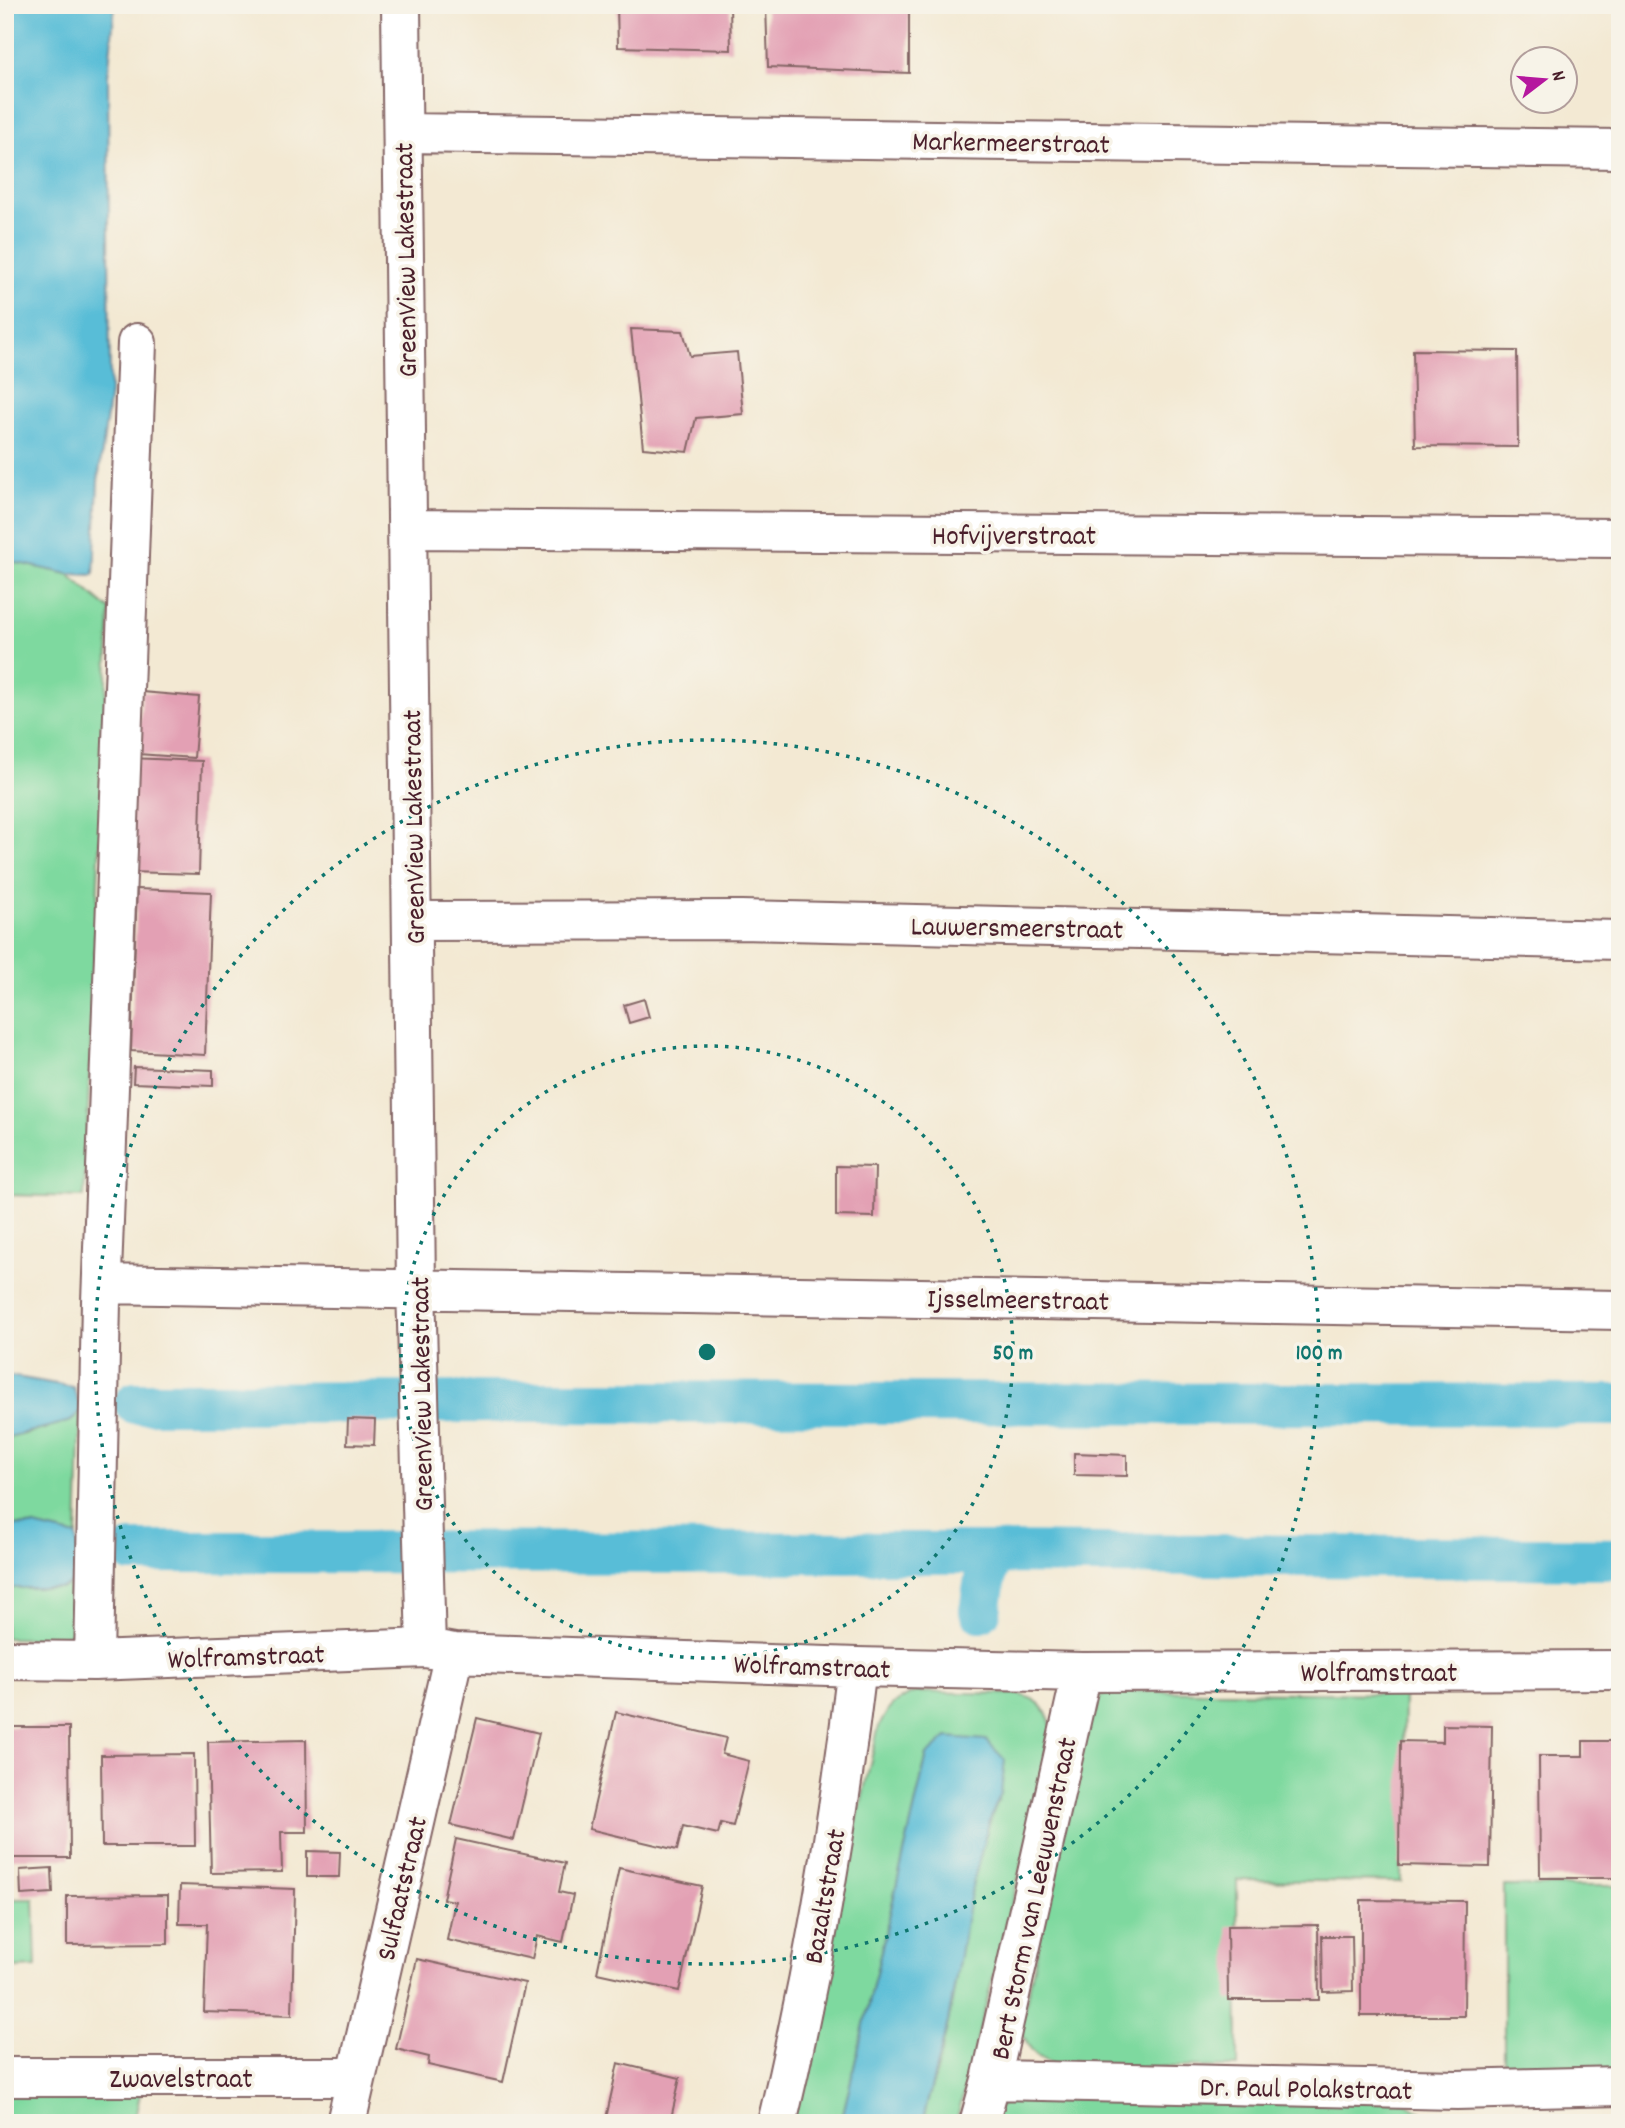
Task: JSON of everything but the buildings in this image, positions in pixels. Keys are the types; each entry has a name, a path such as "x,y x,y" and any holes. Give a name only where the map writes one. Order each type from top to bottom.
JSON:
{"street":[{"name":"GreenView Lakestraat","path":"401,5 414,921 416,1287 435,1642"},
{"name":"Markermeerstraat","path":"403,132 1620,149"},
{"path":"94,1661 102,1284 137,344"},
{"name":"Hofvijverstraat","path":"408,529 1620,538"},
{"name":"Lauwersmeerstraat","path":"414,921 741,920 1620,940"},
{"name":"Ijsselmeerstraat","path":"102,1284 416,1287 1620,1310"},
{"name":"Wolframstraat","path":"5,1660 94,1661 435,1642 857,1667 1082,1672 1620,1670"},
{"name":"Sulfaatstraat","path":"346,2123 435,1642"},
{"name":"Bazaltstraat","path":"777,2123 800,2025 845,1767 857,1667"},
{"name":"Bert Storm van Leeuwenstraat","path":"979,2123 992,2080 1082,1672"},
{"name":"Zwavelstraat","path":"5,2077 356,2077"},
{"name":"Dr. Paul Polakstraat","path":"992,2080 1453,2106 1620,2086"}],"green space":[{"path":"5,560 68,574 110,610 84,1197 5,1195"},
{"path":"81,1410 77,1536 34,1526 5,1525 5,1439 44,1429"},
{"path":"77,1580 78,1628 63,1639 5,1638 5,1588 62,1588"},
{"path":"1117,1691 1404,1694 1401,1882 1237,1880 1238,2067 1062,2067 1036,2054 1020,2030 1090,1712 1101,1696"},
{"path":"916,1692 1024,1696 1043,1707 1054,1737 956,2123 922,2123 949,2018 974,1875 981,1847 1001,1793 927,1755 841,2123 788,2123 878,1729 892,1706"},
{"path":"5,1869 8,1869 9,1899 34,1899 36,1967 13,1968 13,1989 5,1989"},
{"path":"1504,1886 1620,1886 1620,2071 1504,2071"},
{"path":"5,2092 140,2094 134,2123 5,2123"},
{"path":"1011,2093 1403,2101 1423,2113 1430,2123 991,2123 996,2111"}],"water":[{"path":"5,5 115,5 108,76 110,393 98,481 94,575 68,574 5,560"},
{"path":"5,1375 73,1387 81,1410 71,1421 5,1438"},
{"path":"5,1525 34,1526 77,1536 77,1580 62,1588 5,1588"},
{"path":"947,1737 986,1740 1005,1760 1001,1793 990,1819 972,1887 948,2022 922,2123 841,2123 927,1755"}],"waterway":[{"path":"135,1403 1620,1405"},
{"path":"131,1552 989,1553 1620,1559"},
{"path":"980,1611 989,1553"}]}
